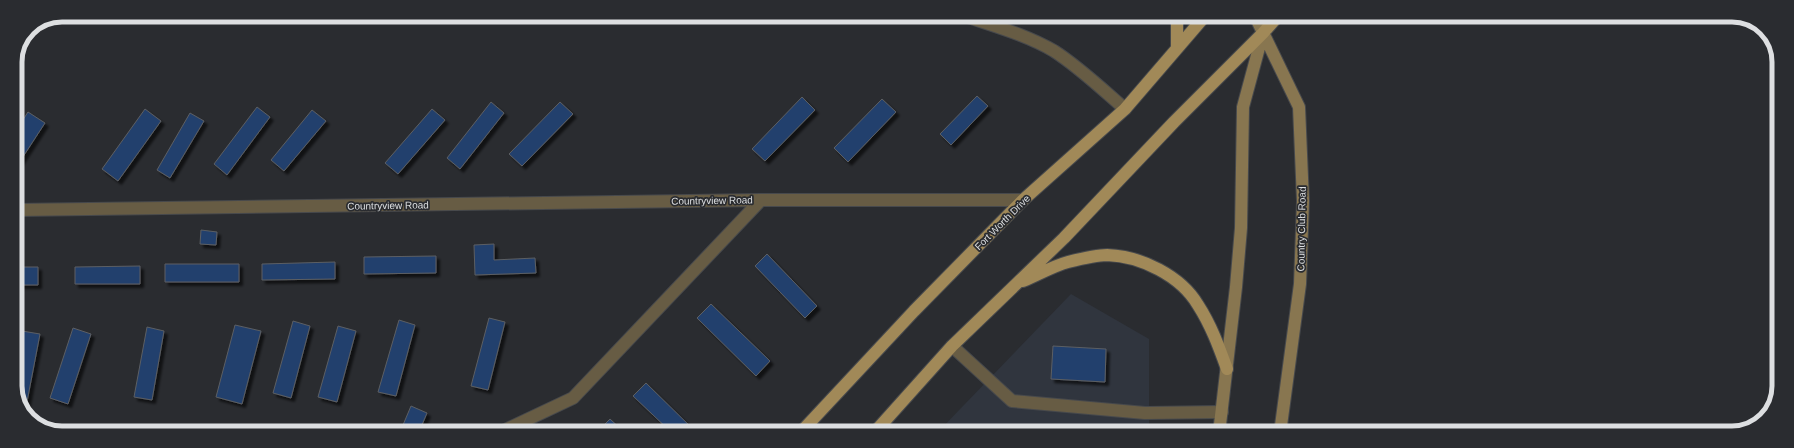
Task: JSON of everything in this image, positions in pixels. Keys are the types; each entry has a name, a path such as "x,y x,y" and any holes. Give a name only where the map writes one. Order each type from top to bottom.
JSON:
{"main road":[{"path":"1177,22 1177,48"},
{"name":"Fort Worth Drive","path":"807,426 914,310 1023,200 1125,109 1200,22"},
{"name":"Country Club Road","path":"1258,22 1298,107 1303,201 1300,284 1281,426"},
{"path":"879,426 952,346 1064,238 1174,122 1273,22"},
{"path":"1220,426 1236,287 1241,228 1243,107 1263,33"},
{"path":"1015,285 1068,262 1107,255 1132,259 1156,267 1178,283 1198,303 1214,335 1227,369"}],"street":[{"path":"983,22 1038,42 1053,50 1125,109"},
{"name":"Countryview Road","path":"22,210 761,200 1023,200"},
{"name":"Countryview Road","path":"514,426 573,398 761,200"},
{"path":"952,346 1012,402 1145,413 1222,412"}],"shaded area":[{"path":"1071,294 1149,339 1149,426 944,426"}],"building":[{"path":"977,96 988,106 951,145 940,134"},
{"path":"802,97 815,110 765,161 752,149"},
{"path":"882,99 896,112 848,162 834,148"},
{"path":"491,102 504,113 460,169 447,158"},
{"path":"560,102 573,114 522,166 509,154"},
{"path":"257,107 270,117 227,175 214,164"},
{"path":"145,109 161,121 118,181 102,169"},
{"path":"432,109 445,120 398,174 385,163"},
{"path":"312,110 326,121 284,171 271,160"},
{"path":"28,112 45,123 22,158 22,121"},
{"path":"190,113 204,121 170,178 157,170"},
{"path":"201,230 217,232 216,245 200,244"},
{"path":"494,244 494,260 535,258 536,273 475,275 474,245"},
{"path":"767,254 817,306 805,318 755,266"},
{"path":"436,256 436,273 364,274 364,257"},
{"path":"335,262 335,279 262,280 262,264"},
{"path":"165,264 239,264 239,282 165,282"},
{"path":"140,266 140,284 75,284 75,267"},
{"path":"22,267 38,267 38,285 22,285"},
{"path":"711,304 770,361 756,376 697,318"},
{"path":"489,318 505,322 488,390 471,386"},
{"path":"399,320 415,325 396,396 378,392"},
{"path":"293,321 310,326 291,398 273,393"},
{"path":"235,325 261,331 242,404 216,397"},
{"path":"338,326 356,331 337,402 318,397"},
{"path":"147,327 164,331 152,400 134,397"},
{"path":"73,328 91,334 68,404 50,398"},
{"path":"22,331 40,334 27,404 22,388"},
{"path":"1053,346 1106,349 1105,382 1051,379"},
{"path":"646,383 690,426 665,426 633,396"},
{"path":"411,406 427,413 422,426 403,425"},
{"path":"610,419 618,426 603,426"}]}
